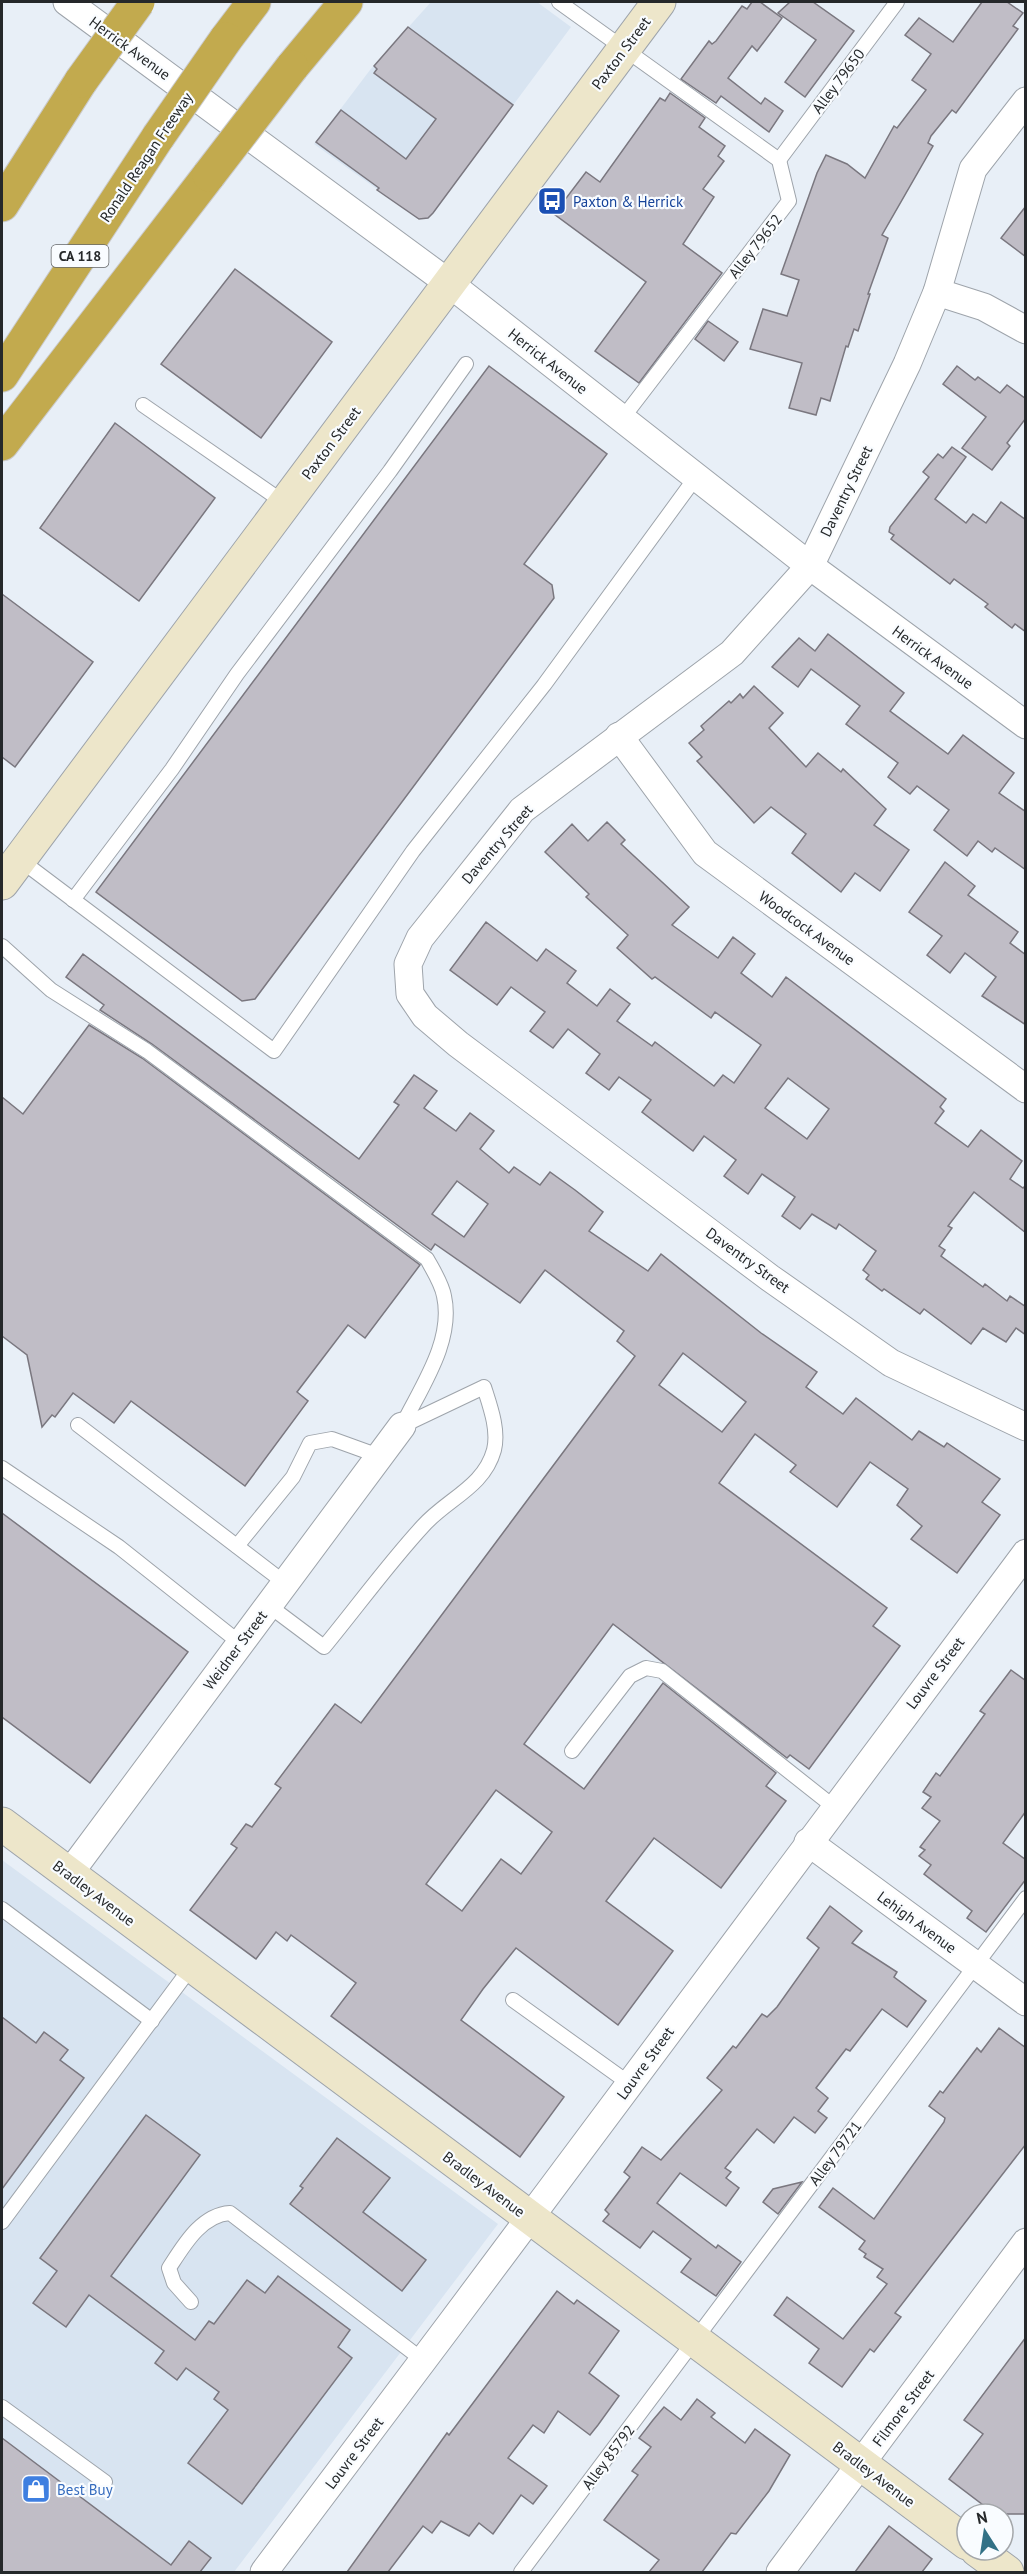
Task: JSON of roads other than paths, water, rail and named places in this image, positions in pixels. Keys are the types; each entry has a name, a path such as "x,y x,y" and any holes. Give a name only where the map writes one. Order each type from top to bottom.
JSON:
{"highway":[{"path":"2,205 81,81 138,2"},
{"name":"Ronald Reagan Freeway","path":"2,375 158,137 254,2"},
{"path":"2,444 292,67 346,2"}],"street":[{"name":"Herrick Avenue","path":"67,2 450,284 810,567 1026,725"},
{"name":"Paxton Street","path":"10,871 659,2"},
{"name":"Daventry Street","path":"1026,101 973,169 937,292 907,364 810,567 732,653 522,810 420,938 408,964 410,994 425,1016 458,1044 770,1278 891,1363 1026,1427"},
{"path":"937,292 984,307 1026,330"},
{"name":"Woodcock Avenue","path":"619,736 705,853 1026,1089"},
{"name":"Weidner Street","path":"69,1874 402,1426"},
{"name":"Louvre Street","path":"264,2572 531,2219 834,1807 1026,1554"},
{"name":"Bradley Avenue","path":"2,1824 955,2534"},
{"name":"Lehigh Avenue","path":"808,1842 1026,2002"},
{"name":"Filmore Street","path":"780,2572 1026,2242"},
{"path":"993,2562 1007,2572"}],"lane":[{"path":"559,2 780,160"},
{"name":"Alley 79650","path":"780,160 897,2"},
{"name":"Alley 79652","path":"622,419 789,201 780,160"},
{"path":"73,900 172,769 237,674 383,480 466,364"},
{"path":"143,405 286,504"},
{"path":"10,871 73,900 274,1051 413,850 544,685 696,477"},
{"path":"2,946 51,990 147,1051 427,1258 444,1294 447,1323 437,1354 402,1426"},
{"path":"268,1605 324,1647 424,1524 472,1486 484,1472 494,1448 493,1419 484,1387 402,1426"},
{"path":"78,1425 285,1583"},
{"path":"237,1546 293,1477 310,1443 332,1439 380,1456"},
{"path":"2,1468 119,1547 240,1643"},
{"path":"572,1751 630,1676 646,1668 662,1671 834,1807"},
{"name":"Alley 79721","path":"694,2341 1026,1898"},
{"path":"2,1909 152,2021"},
{"path":"2,2222 192,1966"},
{"path":"513,2000 630,2084"},
{"path":"191,2302 174,2283 169,2268 190,2235 218,2214 230,2213 424,2361"},
{"name":"Alley 85792","path":"521,2572 694,2341"},
{"path":"2,2407 105,2482"}],"place":[{"name":"Paxton & Herrick","path":"552,201"},
{"name":"Best Buy","path":"36,2489"}]}
